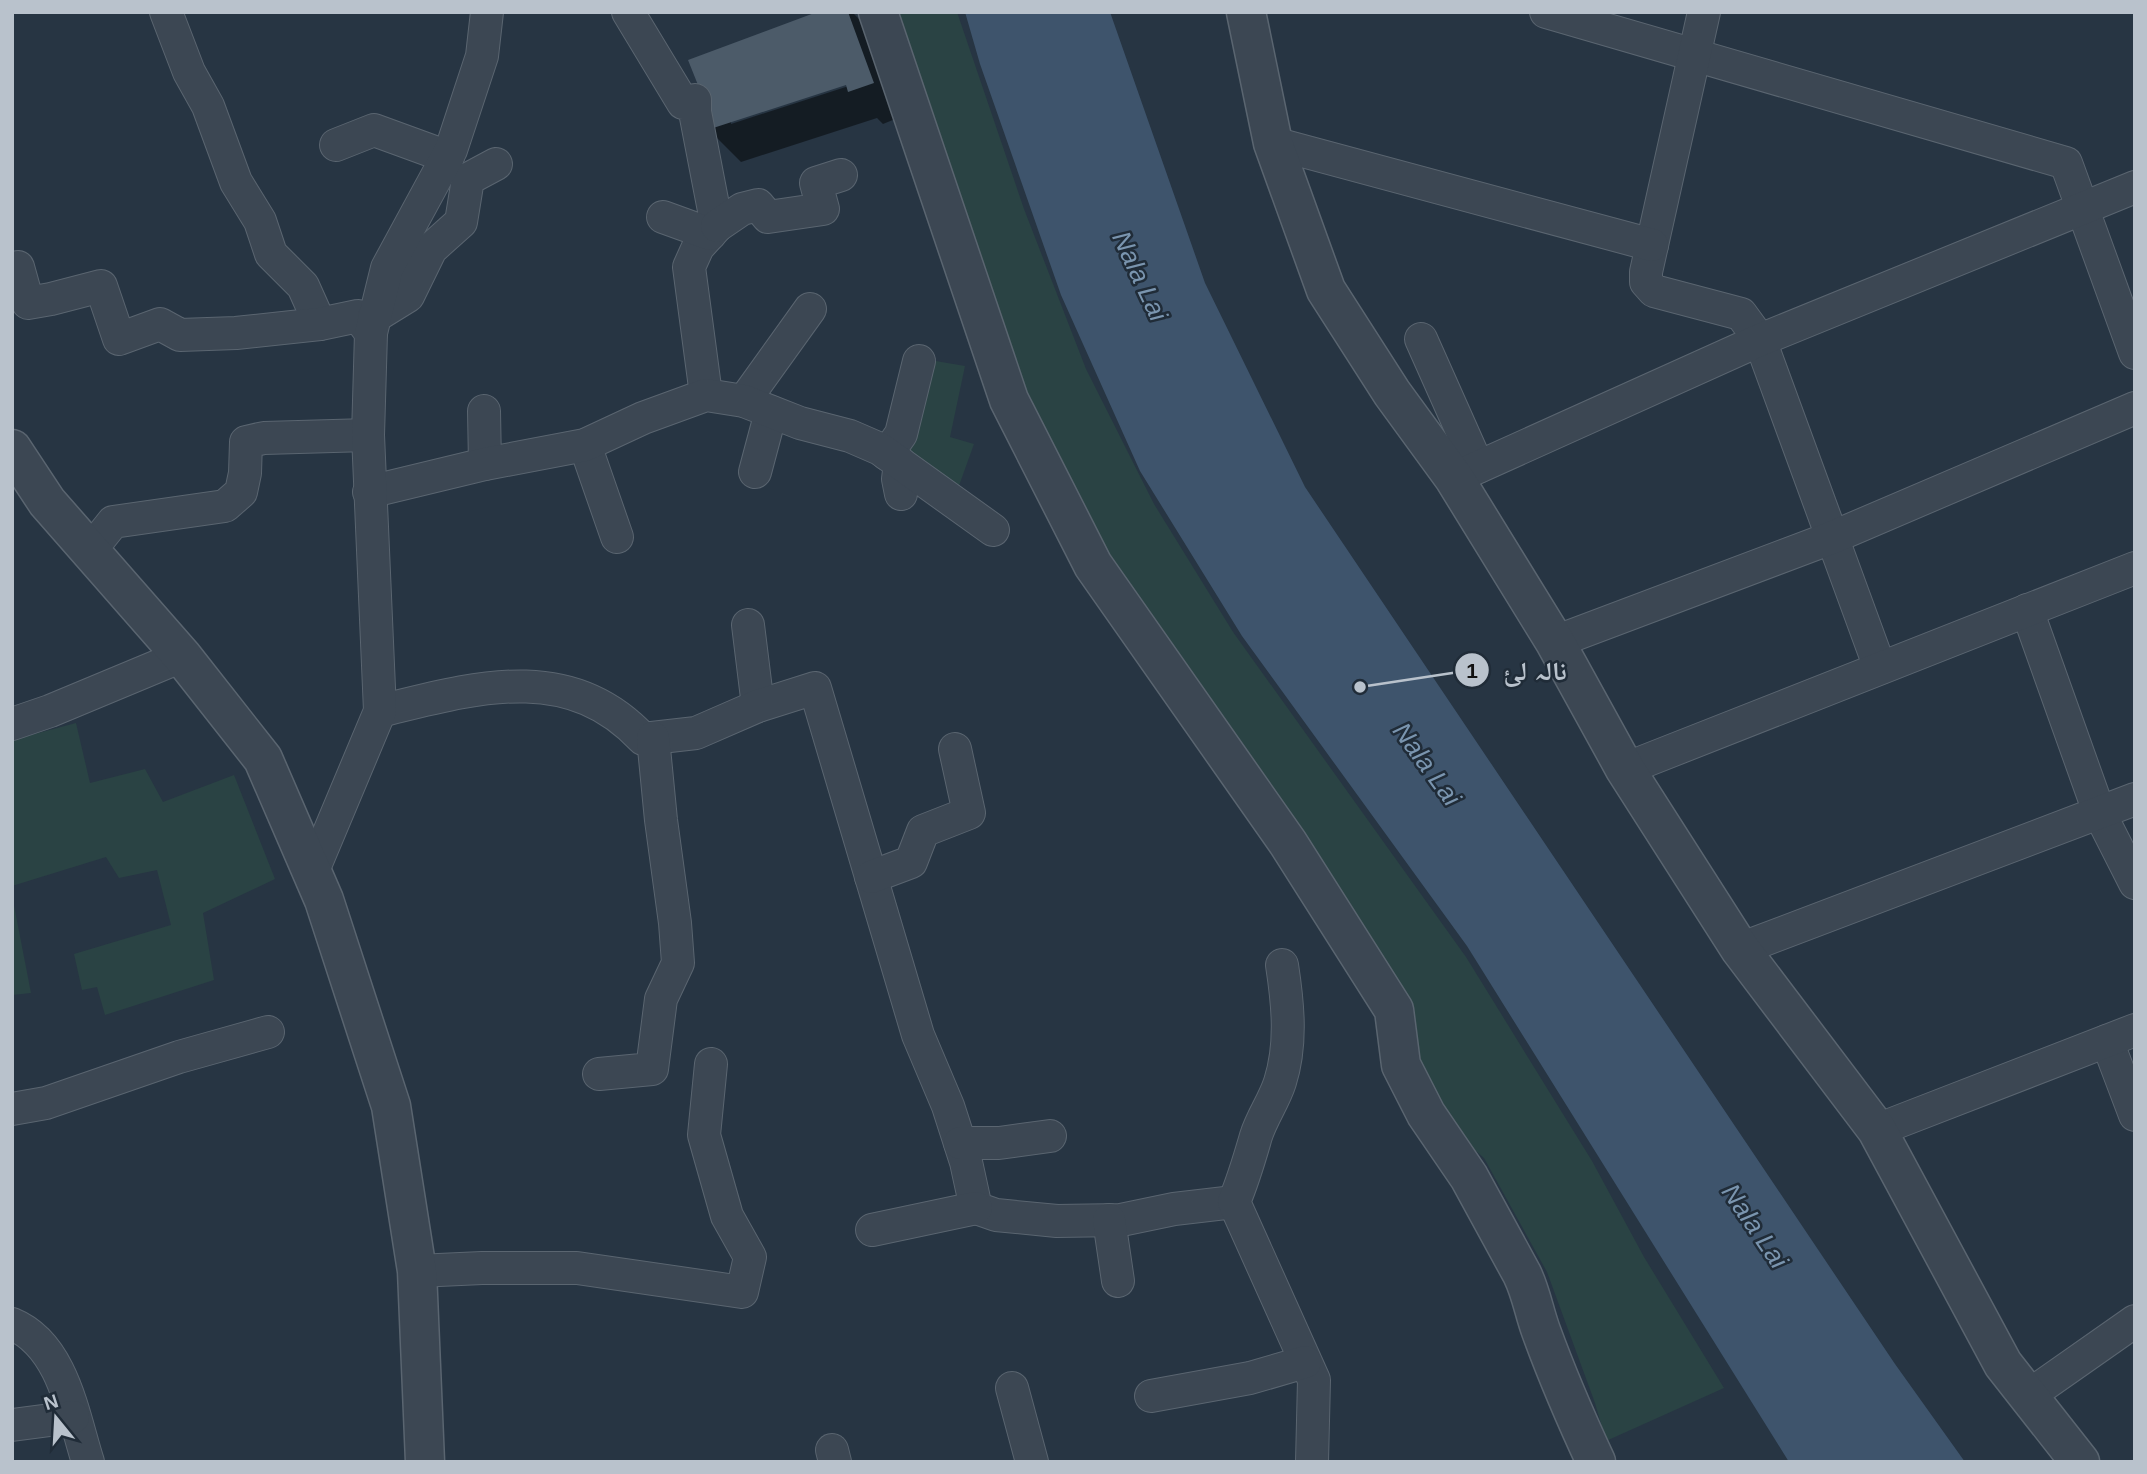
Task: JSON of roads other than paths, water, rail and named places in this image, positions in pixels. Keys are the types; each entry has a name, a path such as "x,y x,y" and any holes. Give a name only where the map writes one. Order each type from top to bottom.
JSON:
{"street":[{"path":"166,12 189,72 208,106 236,182 260,221 271,254 286,272 303,286 320,324"},
{"path":"312,873 380,711 369,492 372,325 387,268 448,157 482,56 487,12"},
{"path":"628,12 684,103 695,100 714,230"},
{"path":"878,12 1009,400 1093,565 1288,843 1394,1010 1401,1065 1426,1114 1469,1177 1522,1274 1529,1289 1539,1328 1596,1462"},
{"path":"1246,12 1273,143 1326,290 1392,393 1466,473"},
{"path":"1546,12 2066,163 2135,353"},
{"path":"1704,12 1646,272 1646,282 1654,291 1741,314 1760,340 1880,668"},
{"path":"336,145 374,130 448,157"},
{"path":"1273,143 1652,246"},
{"path":"372,325 408,296 431,249 461,222 468,179 496,164"},
{"path":"706,395 689,267 698,247 714,230 742,209 758,205 768,217 823,209 816,183 841,174"},
{"path":"1466,473 1760,340 2135,187"},
{"path":"663,217 714,230"},
{"path":"12,269 18,267 28,303 101,286 119,339 160,324 180,335 236,333 320,324 358,316 372,325"},
{"path":"755,472 758,406 810,309"},
{"path":"1421,339 1466,473 1625,769 1740,949 1877,1130 2003,1364 2080,1462"},
{"path":"901,494 893,458 919,361"},
{"path":"369,492 485,464 585,445 643,418 706,395 758,406 800,423 850,436 893,458 993,530"},
{"path":"1555,642 1831,538 2135,408"},
{"path":"484,411 485,464"},
{"path":"87,547 101,537 113,522 225,506 241,492 246,442 264,438 368,435"},
{"path":"585,445 617,537"},
{"path":"12,449 47,502 182,656 263,759 324,900 391,1106 417,1271 425,1462"},
{"path":"1625,769 2135,568"},
{"path":"2027,610 2099,812 2135,883"},
{"path":"748,625 758,706"},
{"path":"12,724 182,656"},
{"path":"380,711 481,689 530,686 573,693 600,703 627,721 643,739 696,733 758,706 815,688 918,1035 960,1143 976,1208"},
{"path":"599,1074 652,1069 661,999 678,963 676,923 662,830 653,738"},
{"path":"871,877 911,862 923,831 969,813 955,749"},
{"path":"1740,949 2135,799"},
{"path":"1282,965 1288,1008 1288,1042 1280,1082 1257,1135 1248,1170 1234,1202 1314,1380 1312,1462"},
{"path":"12,1109 46,1103 178,1057 268,1032"},
{"path":"1877,1130 2121,1035 2135,1115"},
{"path":"417,1271 577,1268 742,1292 750,1257 727,1216 705,1135 711,1064"},
{"path":"960,1143 999,1143 1050,1136"},
{"path":"872,1230 976,1208 996,1215 1057,1221 1121,1220 1174,1209 1234,1202"},
{"path":"1109,1220 1118,1281"},
{"path":"14,1315 57,1367 88,1462"},
{"path":"2028,1396 2135,1321"},
{"path":"1152,1396 1250,1378 1306,1362"},
{"path":"1012,1388 1032,1462"},
{"path":"12,1425 74,1417"}],"water":[{"name":"Nala Lai","path":"965,12 1110,12 1205,283 1305,487 1895,1364 1965,1462 1789,1462 1467,946 1242,636 1140,471 1061,295 980,64"}],"place":[{"name":"نالہ لئ","path":"1360,687"}]}
